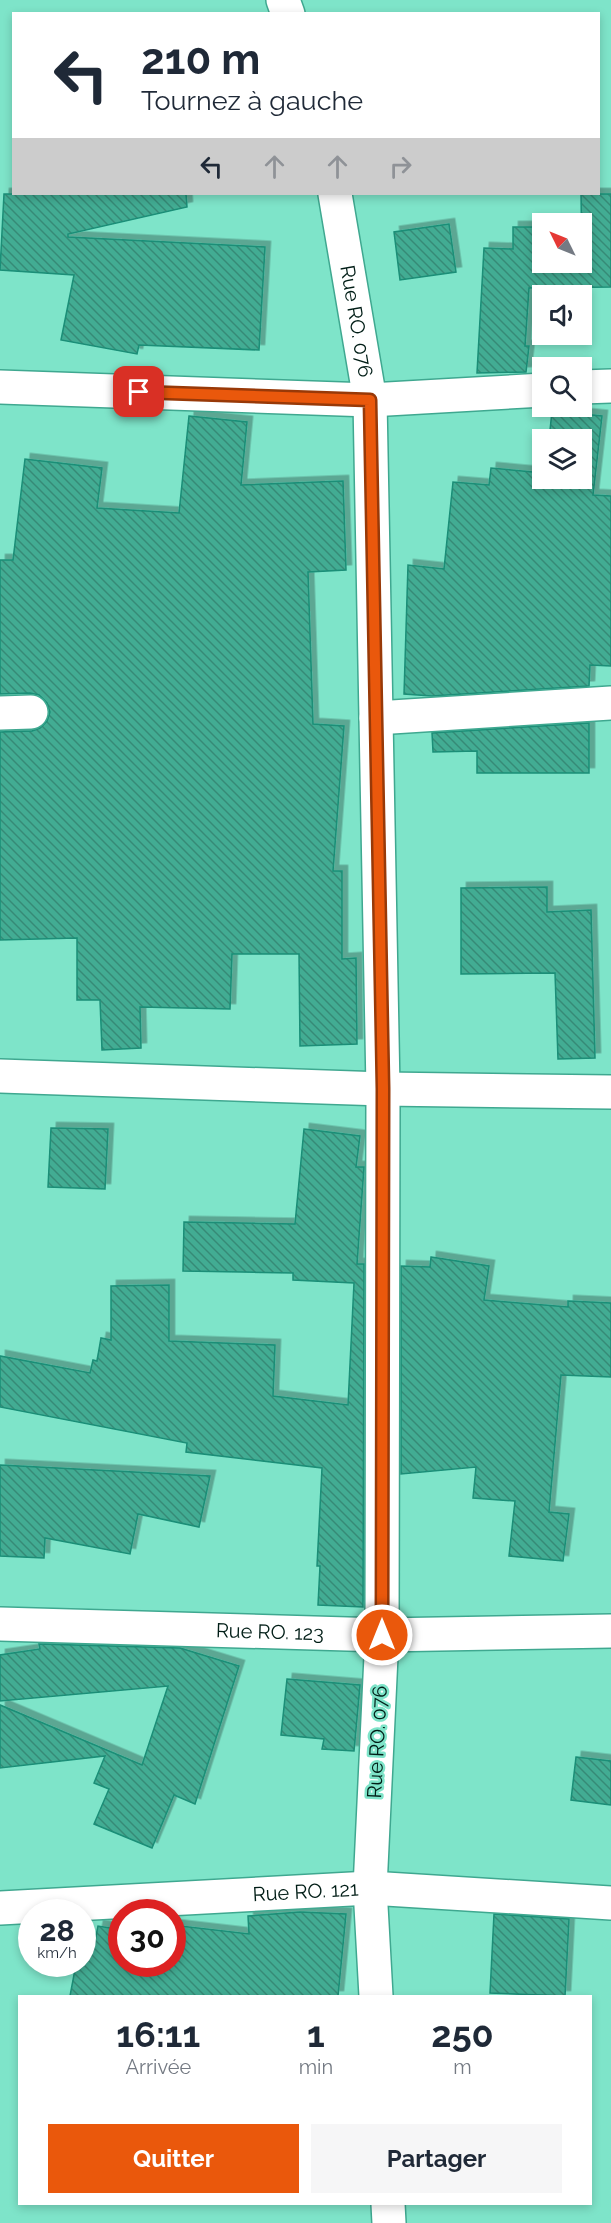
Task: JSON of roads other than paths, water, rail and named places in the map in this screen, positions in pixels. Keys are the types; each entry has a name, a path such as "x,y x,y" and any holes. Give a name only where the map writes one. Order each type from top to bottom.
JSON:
{"street":[{"name":"Rue RO. 076","path":"335,195 370,400 383,1089 382,1635 370,1888 376,1995"},
{"path":"592,387 611,386"},
{"path":"0,387 370,400 532,391"},
{"path":"376,718 611,703"},
{"path":"0,1076 383,1089 611,1092"},
{"name":"Rue RO. 123","path":"0,1624 382,1635 611,1631"},
{"name":"Rue RO. 121","path":"0,1908 370,1888 611,1903"},
{"path":"388,2205 389,2223"}]}
